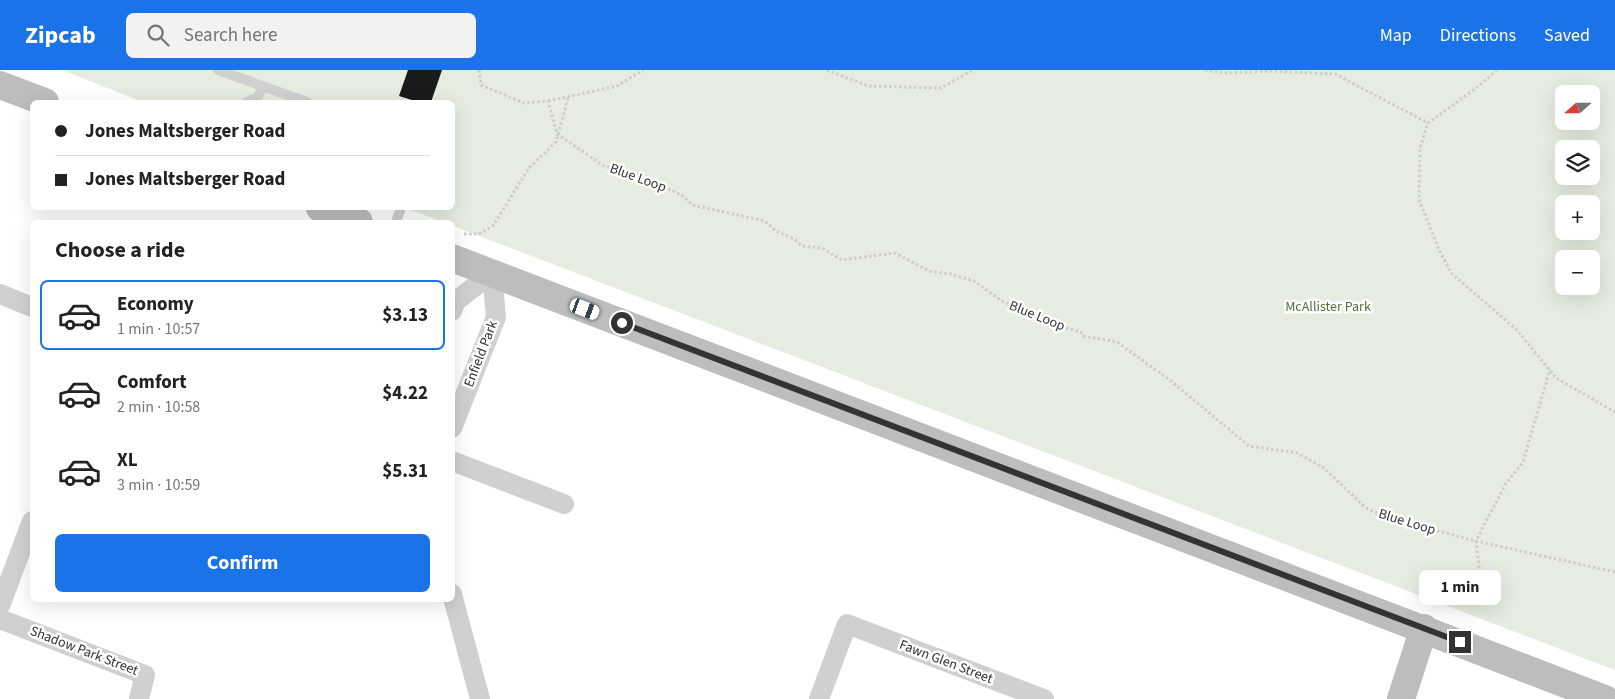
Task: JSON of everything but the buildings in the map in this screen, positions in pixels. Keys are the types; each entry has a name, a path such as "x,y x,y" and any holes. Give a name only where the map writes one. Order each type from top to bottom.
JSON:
{"main road":[{"path":"0,85 40,100"},
{"path":"326,210 353,220"},
{"path":"456,246 492,273 1424,628 1605,699"},
{"path":"1401,699 1424,628"}],"street":[{"path":"455,304 492,273"},
{"name":"Enfield Park","path":"455,420 496,317 492,273"},
{"path":"0,294 30,306"},
{"path":"455,462 564,504"},
{"path":"0,606 30,526"},
{"path":"454,602 480,699"},
{"name":"Shadow Park Street","path":"0,619 145,675 139,699"},
{"name":"Fawn Glen Street","path":"819,699 847,624 1044,699"}],"lane":[{"path":"218,70 302,100"},
{"path":"259,100 263,86"}],"path":[{"path":"479,70 481,85 524,103 568,98 617,86 643,70"},
{"path":"827,70 868,86 941,88 973,70"},
{"path":"1205,70 1226,73 1270,71 1336,74 1428,123"},
{"path":"1497,70 1475,89 1428,123 1420,148 1419,199 1439,250 1452,274 1517,330 1556,378 1615,412"},
{"path":"456,246 493,226 529,168 556,142 568,98"},
{"path":"548,101 557,134"},
{"name":"Blue Loop","path":"557,134 604,166 653,181 683,196 692,204 765,221 776,231 794,239 802,246 822,248 842,260 895,253 929,271 951,274 974,281 1002,302 1042,321 1081,332 1083,336 1117,342 1170,381 1249,446 1297,453 1324,468 1366,508 1385,517 1476,541 1615,572"},
{"path":"1468,588 1480,576 1476,541 1505,485 1523,462 1550,369"}],"green space":[{"name":"McAllister Park","path":"62,70 1615,70 1615,670 455,227 455,220 438,220 411,210 455,210 455,100 138,100"}],"route":[{"path":"622,323 1460,642"}]}
